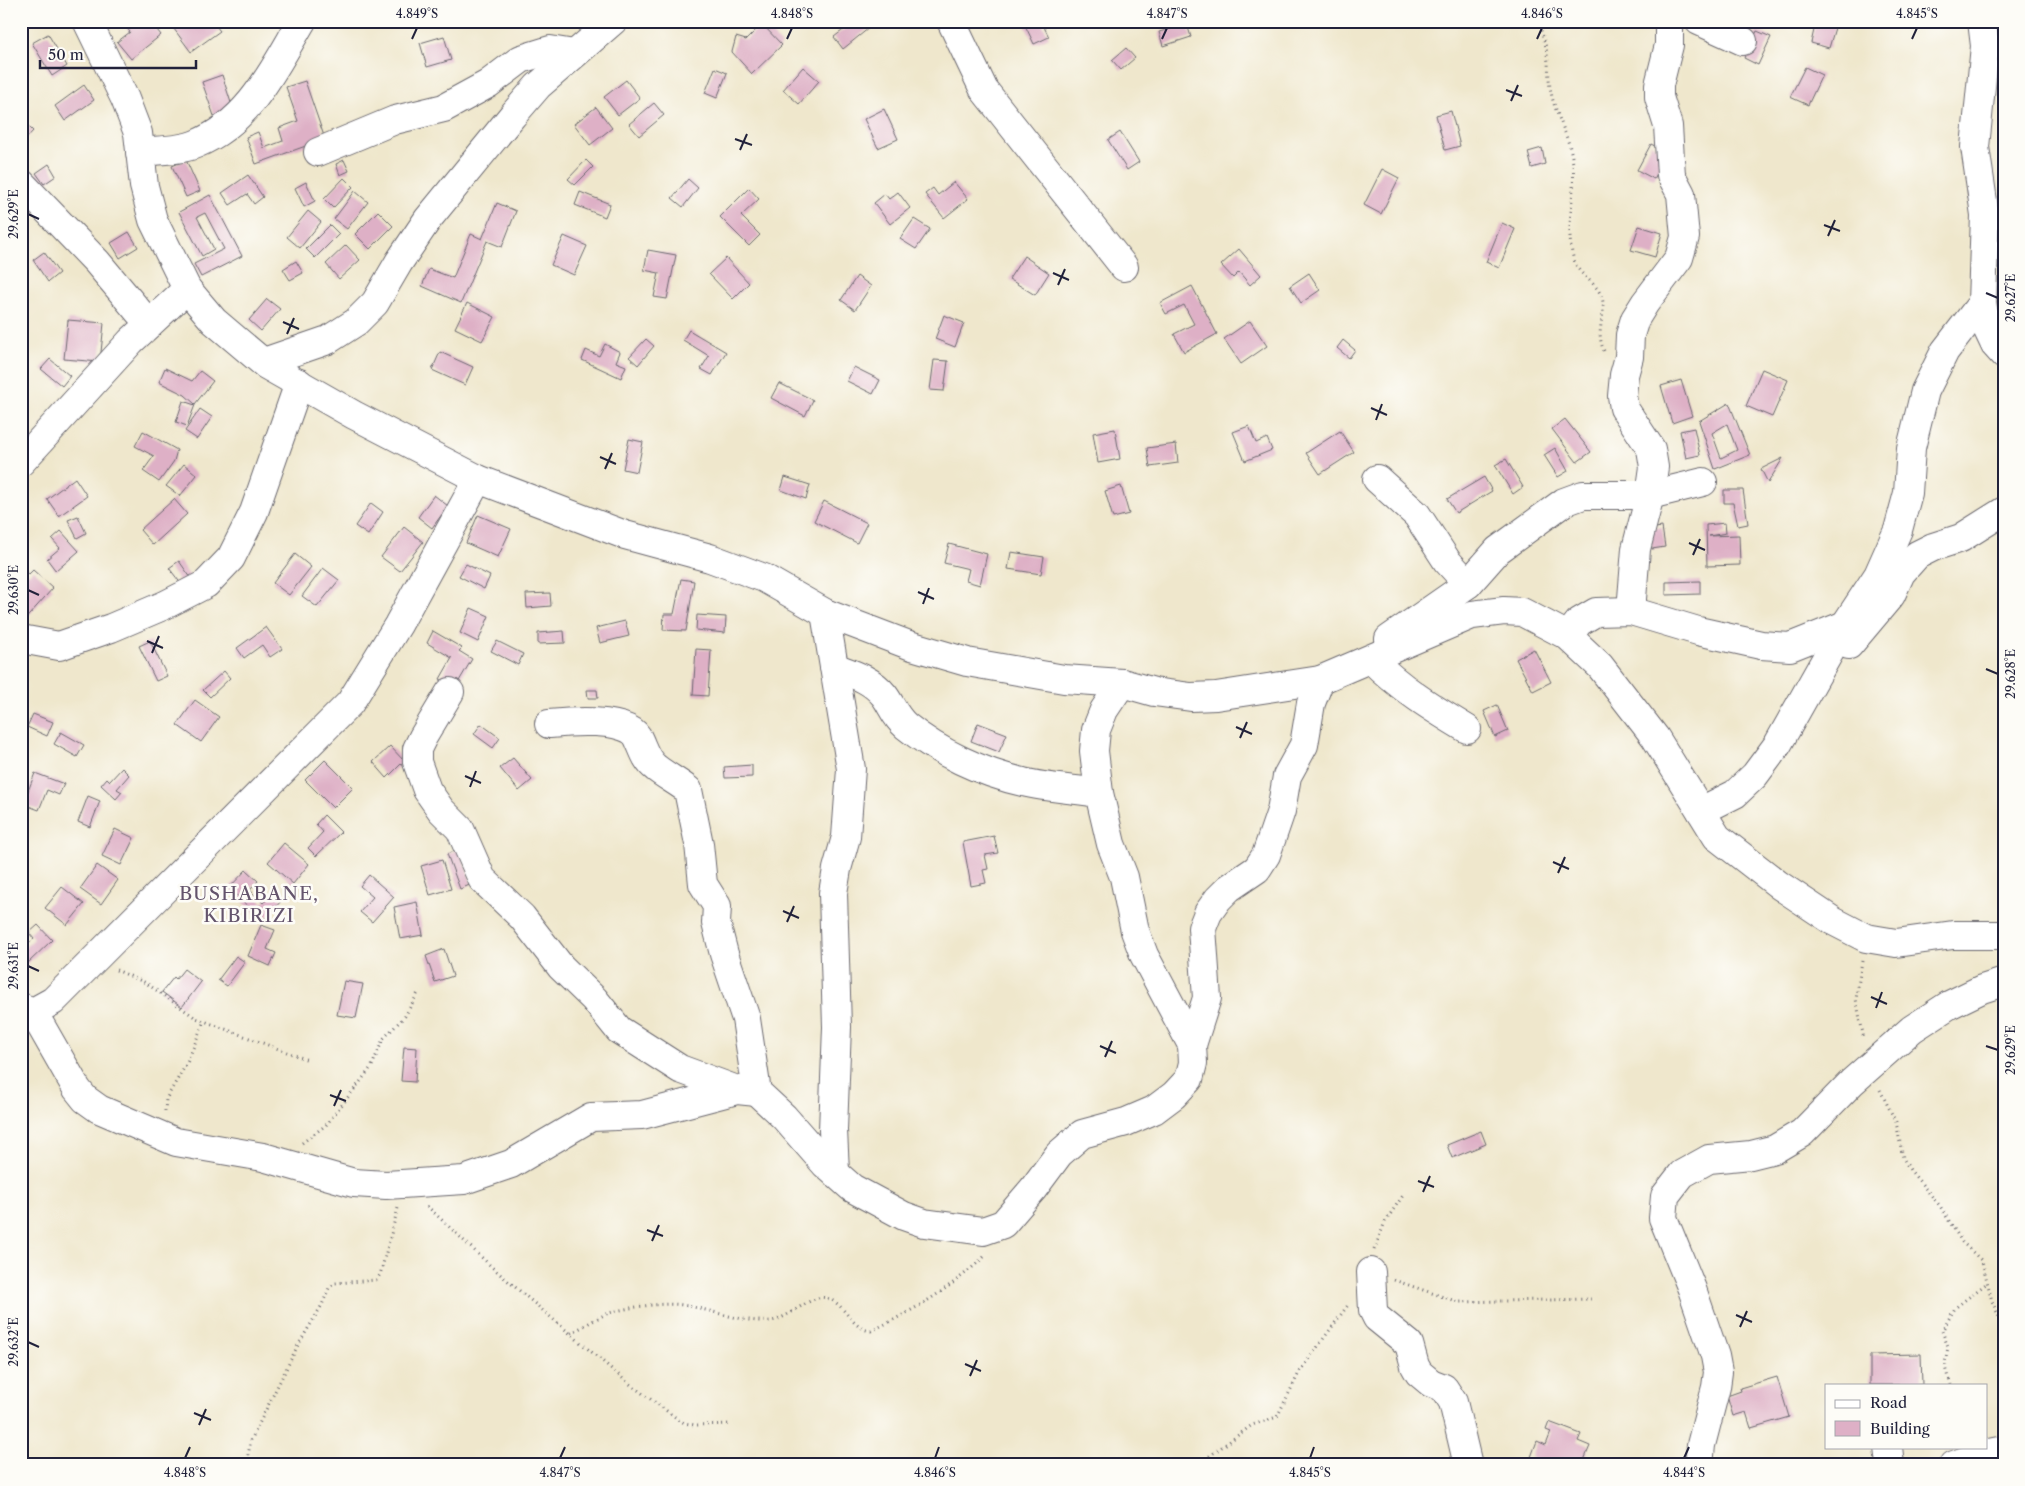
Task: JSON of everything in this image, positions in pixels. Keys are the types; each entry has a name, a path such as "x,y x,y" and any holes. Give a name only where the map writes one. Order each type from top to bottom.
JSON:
{"street":[{"path":"87,21 125,98 138,133 144,186 153,220 187,289 214,321 264,362 299,383 478,479 625,534 710,558 764,578 825,613 909,645 967,662 1064,679 1122,683 1154,692 1191,697 1235,693 1320,680 1472,615 1496,612 1522,612 1568,636 1600,666 1622,692 1655,738 1718,837 1779,885 1833,921 1866,938 1896,943 1953,935 2004,935"},
{"path":"140,152 168,150 196,144 217,133 240,116 263,87 302,21"},
{"path":"264,362 328,340 356,322 375,303 399,262 428,219 538,86 613,21"},
{"path":"951,21 984,90 1124,267"},
{"path":"1631,611 1636,549 1650,496 1654,468 1651,449 1624,408 1622,396 1624,375 1635,319 1679,258 1684,248 1681,194 1671,175 1668,126 1659,97 1658,85 1669,45 1669,21"},
{"path":"1699,21 1743,41"},
{"path":"1982,21 1986,46 1975,147 1985,215 1982,303 1986,326 1995,345 2004,355"},
{"path":"318,152 395,120 444,108 488,84 521,59 550,50 574,54"},
{"path":"21,183 97,262 149,324"},
{"path":"21,462 149,324 187,289"},
{"path":"1701,811 1735,794 1754,775 1778,744 1845,625 1878,575 1898,530 1908,493 1911,448 1925,391 1945,351 1982,303"},
{"path":"21,639 58,646 111,628 165,605 206,584 231,558 254,512 299,383"},
{"path":"478,479 403,617 350,702 324,732 274,777 53,1001 27,1009 85,1099 99,1109 160,1136 194,1146 273,1160 354,1183 386,1185 464,1180 510,1164 591,1117 642,1115 747,1091"},
{"path":"1377,479 1418,515 1448,561 1468,584"},
{"path":"1364,662 1397,632 1468,584 1498,550 1564,502 1583,495 1650,496 1703,482"},
{"path":"1824,664 1844,652 1892,596 1901,573 1917,555 1933,547 1961,538 2004,511"},
{"path":"1568,636 1579,622 1596,612 1631,611 1698,631 1761,646 1790,647 1845,625"},
{"path":"825,613 851,768 846,837 833,893 837,1027 833,1130 835,1172"},
{"path":"1364,662 1467,729"},
{"path":"834,667 858,675 873,684 885,696 892,710 905,725 946,752 977,767 992,774 1024,783 1099,793"},
{"path":"450,692 423,737 418,749 417,762 427,790 441,810 460,829 482,879 522,917 561,967 594,999 619,1030 680,1069 747,1091 784,1117 852,1188 904,1216 924,1223 983,1231 1003,1224 1033,1189 1059,1154 1082,1134 1126,1122 1154,1110 1174,1095 1189,1079 1193,1063 1192,1045 1207,998 1202,928 1208,912 1218,899 1229,888 1257,869 1266,855 1281,812 1287,776 1304,745 1311,704 1320,680"},
{"path":"1122,683 1104,710 1096,730 1094,751 1099,793 1111,844 1124,877 1135,931 1144,955 1192,1045"},
{"path":"548,724 569,722 626,726 636,735 644,753 656,768 688,790 699,844 702,884 717,906 716,923 724,954 746,1019 747,1091"},
{"path":"1699,1465 1701,1445 1718,1372 1715,1356 1695,1297 1663,1218 1665,1196 1682,1174 1710,1159 1751,1155 1775,1149 1802,1133 1869,1067 1912,1029 1948,1005 1982,989 2004,982"},
{"path":"1370,1272 1372,1310 1377,1318 1409,1344 1419,1373 1431,1384 1444,1388 1453,1402 1468,1465"},
{"path":"1888,1448 1890,1465"},
{"path":"1954,1465 2004,1450"}],"path":[{"path":"1538,21 1547,52 1550,91 1557,115 1569,140 1573,166 1571,193 1574,260 1582,272 1598,287 1603,304 1599,331 1603,349 1611,362 1624,375"},
{"path":"1866,938 1856,999 1869,1067 1896,1122 1903,1158 1910,1170 1940,1206 1962,1242 1982,1261 1992,1301 2004,1328"},
{"path":"93,960 146,983 186,1012 204,1021 308,1060"},
{"path":"273,1160 308,1140 326,1125 372,1066 383,1039 405,1016 418,992"},
{"path":"160,1136 164,1123 166,1099 187,1063 204,1021"},
{"path":"246,1465 255,1432 297,1347 322,1305 329,1288 335,1283 376,1280 380,1275 404,1184 494,1269 627,1382 684,1423 732,1424"},
{"path":"1404,1194 1385,1222 1365,1271 1458,1302 1591,1299"},
{"path":"571,1333 608,1314 644,1306 685,1305 748,1319 773,1321 818,1296 834,1302 856,1326 871,1331 923,1305 966,1273 986,1255 1003,1224"},
{"path":"1951,1384 1945,1363 1948,1347 1942,1331 1955,1308 1988,1284"},
{"path":"1197,1465 1252,1425 1277,1416 1300,1371 1349,1303"}],"building":[{"path":"121,21 150,21 161,35 131,59 117,42 130,32"},
{"path":"184,21 212,21 220,31 191,52 174,29"},
{"path":"855,21 864,21 869,28 843,49 834,37"},
{"path":"1023,21 1041,21 1049,37 1034,44"},
{"path":"1816,21 1837,21 1829,48 1811,43"},
{"path":"762,24 782,45 752,74 732,52 736,37 746,40"},
{"path":"1187,24 1191,37 1163,46 1159,32"},
{"path":"1757,31 1771,37 1758,65 1744,58"},
{"path":"48,34 67,66 52,76 32,43"},
{"path":"444,36 451,60 427,67 420,43"},
{"path":"1126,48 1135,58 1121,70 1112,60"},
{"path":"803,67 819,81 799,104 783,90"},
{"path":"1805,67 1822,75 1808,105 1790,97"},
{"path":"715,68 727,73 717,98 705,93"},
{"path":"222,75 233,109 214,116 202,82"},
{"path":"626,80 640,98 618,115 604,97"},
{"path":"305,81 325,139 256,164 246,137 258,132 264,148 283,141 279,128 298,121 286,87"},
{"path":"84,85 94,100 65,121 55,106"},
{"path":"654,103 664,115 639,136 629,124"},
{"path":"596,107 612,128 590,145 574,124"},
{"path":"884,109 898,139 878,148 864,119"},
{"path":"1451,111 1460,146 1445,150 1436,115"},
{"path":"21,119 33,131 21,144"},
{"path":"1120,132 1139,162 1127,170 1108,140"},
{"path":"1651,144 1668,153 1654,179 1637,170"},
{"path":"1542,148 1545,164 1532,168 1528,152"},
{"path":"186,160 200,191 186,197 172,166"},
{"path":"344,160 349,171 340,175 336,164"},
{"path":"586,160 593,167 575,185 568,179"},
{"path":"49,164 56,176 44,184 36,173"},
{"path":"1382,169 1399,178 1381,214 1364,205"},
{"path":"248,175 263,197 254,204 247,194 230,205 222,193"},
{"path":"344,178 353,187 333,208 324,199"},
{"path":"688,179 698,188 683,207 672,198"},
{"path":"306,182 315,201 304,207 295,188"},
{"path":"954,182 968,199 944,218 925,194 933,188 938,195"},
{"path":"749,188 759,199 741,216 760,235 749,246 720,217"},
{"path":"355,191 368,202 347,229 334,219"},
{"path":"580,192 610,204 605,217 575,205"},
{"path":"898,192 910,208 890,224 874,203 885,194 889,199"},
{"path":"210,195 242,256 201,277 194,264 224,249 205,213 197,217 214,249 202,256 179,212"},
{"path":"497,203 516,211 502,247 487,241 461,303 422,286 429,269 453,278 471,234 482,239"},
{"path":"308,211 321,222 300,248 287,237"},
{"path":"378,211 393,226 370,249 355,234"},
{"path":"914,219 930,229 916,249 900,239"},
{"path":"1502,223 1515,229 1499,268 1486,262"},
{"path":"330,225 339,234 315,258 306,249"},
{"path":"1639,226 1662,233 1655,257 1631,250"},
{"path":"129,232 138,247 120,258 111,243"},
{"path":"564,236 587,246 574,275 551,265"},
{"path":"346,245 360,260 339,279 326,264"},
{"path":"1239,249 1261,275 1250,285 1239,272 1233,278 1221,265"},
{"path":"648,250 676,255 667,299 654,297 659,273 644,270"},
{"path":"44,252 59,273 48,282 33,260"},
{"path":"1024,256 1049,273 1035,295 1009,279"},
{"path":"726,258 749,283 733,299 709,274"},
{"path":"296,261 303,273 290,280 283,269"},
{"path":"1309,273 1320,290 1301,303 1290,286"},
{"path":"857,276 871,286 855,310 841,300"},
{"path":"1192,286 1217,334 1184,352 1174,334 1194,324 1184,305 1166,314 1160,303"},
{"path":"267,299 280,309 261,331 249,320"},
{"path":"467,303 495,317 482,341 455,328"},
{"path":"944,315 964,323 955,347 935,339"},
{"path":"68,320 104,323 100,362 64,359"},
{"path":"1250,321 1267,346 1241,364 1224,339"},
{"path":"689,330 726,352 712,375 701,369 709,356 683,340"},
{"path":"646,339 654,346 638,365 629,357"},
{"path":"1343,340 1355,350 1349,358 1337,348"},
{"path":"605,344 620,352 616,362 626,366 621,378 582,360 586,350 599,356"},
{"path":"440,352 473,367 465,385 432,370"},
{"path":"50,359 70,376 62,386 41,369"},
{"path":"934,360 948,361 944,391 930,390"},
{"path":"854,367 880,380 873,394 847,381"},
{"path":"165,368 192,381 200,371 213,381 195,404 185,395 159,382"},
{"path":"1762,369 1788,380 1772,417 1746,406"},
{"path":"1681,380 1692,416 1672,423 1661,386"},
{"path":"779,383 813,400 805,416 771,398"},
{"path":"183,401 195,405 187,426 176,422"},
{"path":"1729,403 1750,455 1715,469 1699,421","holes":["1727,424 1737,450 1721,458 1712,433"]},
{"path":"200,409 212,417 197,439 185,431"},
{"path":"1565,419 1591,452 1577,462 1552,429"},
{"path":"1249,426 1256,443 1267,438 1272,450 1245,461 1233,432"},
{"path":"1694,428 1700,455 1686,458 1680,431"},
{"path":"1115,429 1120,459 1098,463 1093,433"},
{"path":"143,431 177,450 174,461 159,482 143,471 154,456 135,446"},
{"path":"1340,431 1354,452 1320,474 1306,453"},
{"path":"629,439 643,442 637,472 623,469"},
{"path":"1176,444 1178,463 1150,467 1147,448"},
{"path":"1555,448 1568,471 1558,477 1544,455"},
{"path":"1783,458 1768,483 1761,469"},
{"path":"1506,459 1523,487 1513,494 1495,465"},
{"path":"184,464 197,475 180,496 166,486"},
{"path":"785,477 810,485 806,499 781,490"},
{"path":"1484,477 1492,491 1456,513 1447,499"},
{"path":"75,478 87,496 59,516 47,499"},
{"path":"1121,486 1129,514 1113,518 1105,491"},
{"path":"1724,490 1743,490 1748,524 1738,526 1733,503 1724,503"},
{"path":"434,495 448,506 432,528 418,517"},
{"path":"174,499 187,514 153,545 140,530"},
{"path":"824,501 867,523 857,543 814,521"},
{"path":"371,503 383,512 368,535 355,526"},
{"path":"478,515 511,529 498,557 466,543"},
{"path":"78,516 86,533 77,538 68,520"},
{"path":"1725,523 1726,533 1709,536 1739,535 1740,565 1707,566 1706,525"},
{"path":"404,527 423,542 400,571 381,557"},
{"path":"1662,527 1665,547 1652,549 1649,529"},
{"path":"61,531 79,551 56,571 47,559 60,548 52,539"},
{"path":"949,544 987,554 980,585 966,581 969,569 944,563"},
{"path":"1011,552 1044,557 1041,574 1008,569"},
{"path":"295,554 311,567 289,595 273,583"},
{"path":"179,561 191,578 182,585 169,568"},
{"path":"466,564 490,576 484,589 459,576"},
{"path":"21,567 29,574 33,570 53,588 21,624 21,595 27,589 21,584"},
{"path":"323,568 339,580 317,607 302,596"},
{"path":"681,579 694,581 686,631 663,630 664,614 674,614"},
{"path":"1700,581 1700,594 1666,595 1666,582"},
{"path":"550,593 551,606 527,608 526,594"},
{"path":"471,608 489,616 478,642 460,633"},
{"path":"697,615 726,617 725,633 696,630"},
{"path":"625,621 629,636 600,643 596,628"},
{"path":"266,627 282,649 270,657 262,645 244,658 237,648"},
{"path":"433,631 462,648 459,651 472,659 455,688 440,679 452,658 427,643"},
{"path":"564,631 565,643 538,644 538,633"},
{"path":"150,641 167,676 156,681 139,646"},
{"path":"497,641 523,654 518,665 491,651"},
{"path":"696,649 711,650 708,696 693,695"},
{"path":"1534,649 1551,682 1533,691 1516,659"},
{"path":"224,671 230,678 210,697 203,690"},
{"path":"587,690 597,690 598,698 588,698"},
{"path":"195,700 219,717 201,742 177,725"},
{"path":"1497,705 1508,731 1495,737 1484,711"},
{"path":"33,714 53,722 47,736 27,727"},
{"path":"978,723 1007,734 999,752 971,741"},
{"path":"481,724 500,738 493,748 474,734"},
{"path":"61,732 84,745 77,757 54,744"},
{"path":"390,746 404,761 387,778 373,762"},
{"path":"513,758 532,780 519,791 500,768"},
{"path":"325,760 353,788 333,808 305,780"},
{"path":"752,765 752,777 725,778 724,767"},
{"path":"122,768 129,775 117,789 122,792 116,799 101,785 107,778 110,781"},
{"path":"35,773 64,784 59,795 47,790 39,810 23,804"},
{"path":"88,796 100,801 90,827 78,822"},
{"path":"324,815 341,832 316,856 308,848 323,832 316,824"},
{"path":"115,829 134,838 121,865 102,856"},
{"path":"994,836 998,853 985,855 988,869 983,870 986,883 971,886 963,842"},
{"path":"284,843 309,864 293,884 268,862"},
{"path":"459,849 472,884 460,889 447,854"},
{"path":"442,860 451,889 430,895 421,866"},
{"path":"97,865 118,880 101,904 80,889"},
{"path":"246,870 258,881 250,890 263,903 273,892 282,900 263,921 229,888"},
{"path":"369,875 394,897 372,922 360,912 373,897 360,886"},
{"path":"62,887 84,904 67,925 45,908"},
{"path":"417,902 423,935 400,939 394,907"},
{"path":"38,925 52,940 27,964 21,957 21,951 34,939 29,933"},
{"path":"261,925 275,930 267,949 276,953 270,966 248,956"},
{"path":"444,949 453,976 435,982 426,956"},
{"path":"236,956 245,962 227,986 218,980"},
{"path":"184,969 201,982 182,1007 162,992 174,977 176,979"},
{"path":"344,981 363,984 356,1018 337,1015"},
{"path":"404,1047 417,1048 415,1082 401,1081"},
{"path":"1481,1131 1486,1144 1452,1158 1447,1145"},
{"path":"1921,1354 1922,1384 1870,1384 1870,1355"},
{"path":"1777,1377 1789,1417 1751,1428 1746,1412 1733,1416 1727,1396 1741,1391 1740,1388"},
{"path":"1549,1422 1581,1434 1578,1441 1590,1446 1582,1465 1569,1462 1568,1465 1536,1465 1538,1460 1531,1457 1537,1441 1546,1445 1551,1432 1546,1430"}],"district":[{"name":"BUSHABANE, KIBIRIZI","path":"249,904"}]}
